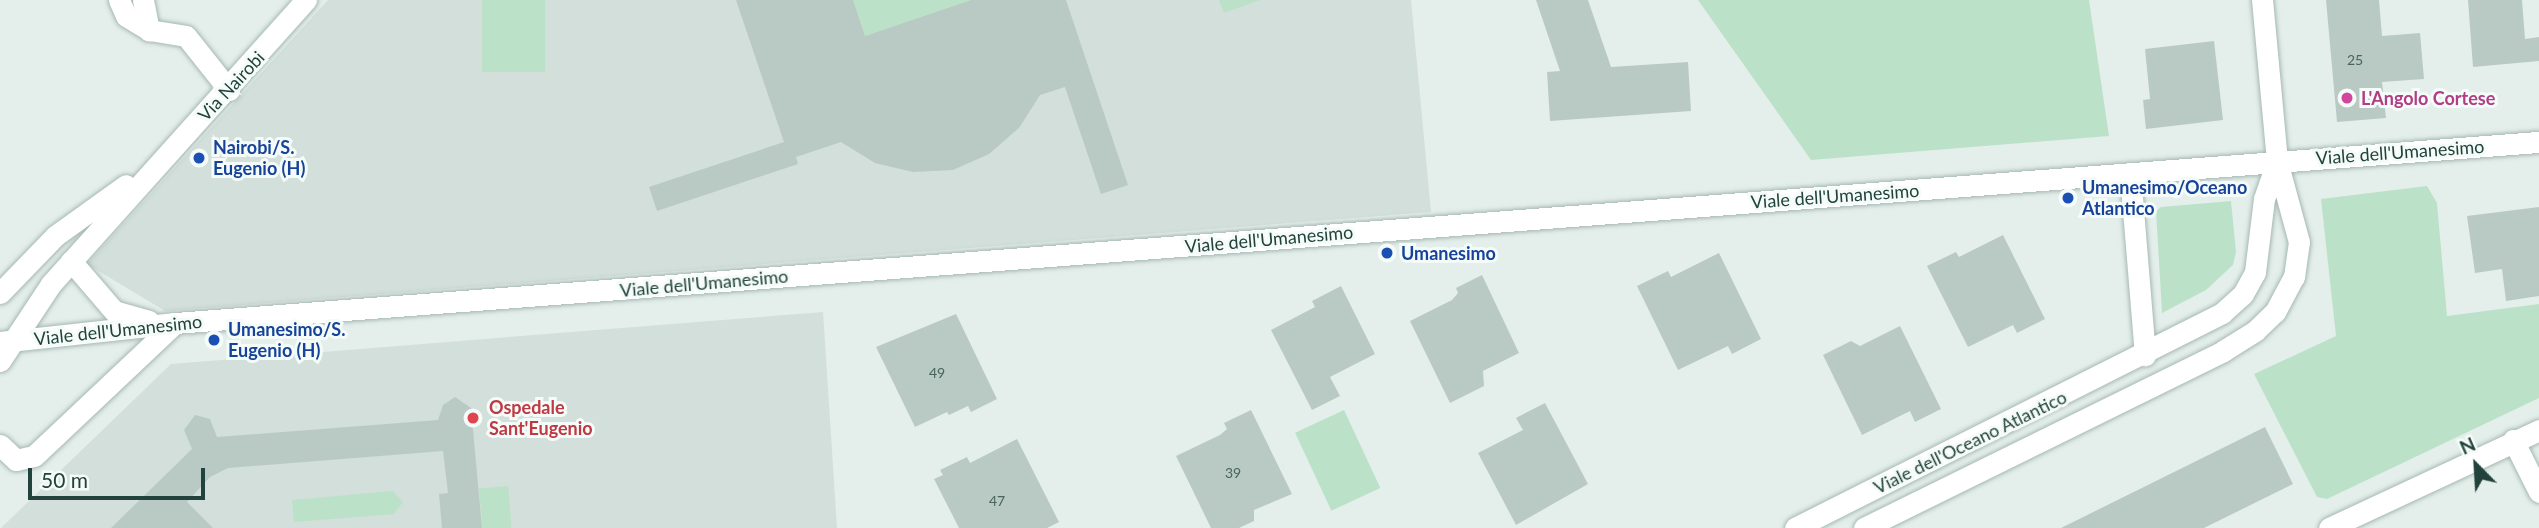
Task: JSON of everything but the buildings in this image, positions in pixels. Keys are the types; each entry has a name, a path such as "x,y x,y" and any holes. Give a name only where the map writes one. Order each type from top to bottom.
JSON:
{"street":[{"path":"120,0 126,16 149,30 186,36 229,90"},
{"path":"143,0 149,30"},
{"name":"Via Nairobi","path":"151,168 229,90 306,0"},
{"path":"2262,0 2277,160"},
{"name":"Viale dell'Umanesimo","path":"6,341 175,323 2539,142"},
{"name":"Viale dell'Oceano Atlantico","path":"1794,528 2206,324 2243,294 2257,265 2264,199 2277,160"},
{"name":"Viale dell'Oceano Atlantico","path":"1864,528 2162,381 2255,331 2285,296 2294,277 2299,242 2277,160"},
{"path":"0,361 6,341 151,168"},
{"path":"0,293 55,236 151,168"},
{"path":"2130,173 2145,355"},
{"path":"71,261 114,311 135,319 175,323"},
{"path":"2,453 21,461 34,456 175,323"},
{"path":"2329,528 2539,430"},
{"path":"2513,440 2539,492"}],"shaded area":[{"path":"328,0 1411,0 1431,212 165,311 87,264"},
{"name":"Ospedale Sant'Eugenio","path":"823,312 837,528 1,528 171,364"}],"green space":[{"path":"482,0 545,0 545,72 482,72"},
{"path":"853,0 971,0 865,36"},
{"path":"1219,0 1260,0 1224,13"},
{"path":"1698,0 2089,0 2109,136 1811,160"},
{"path":"2427,186 2437,203 2447,316 2539,304 2539,398 2327,499 2317,497 2254,374 2336,336 2321,199"},
{"path":"2231,201 2236,252 2233,265 2206,290 2162,313 2156,211 2161,207"},
{"path":"1344,410 1380,488 1331,511 1295,433"},
{"path":"508,486 512,528 483,528 479,489"},
{"path":"393,491 403,502 394,514 294,522 292,500"}],"place":[{"name":"L'Angolo Cortese","path":"2347,98"},
{"name":"Nairobi/S. Eugenio (H)","path":"199,158"},
{"name":"Umanesimo/Oceano Atlantico","path":"2068,198"},
{"name":"Umanesimo","path":"1387,253"},
{"name":"Umanesimo/S. Eugenio (H)","path":"214,340"},
{"name":"Ospedale Sant'Eugenio","path":"473,418"}]}
